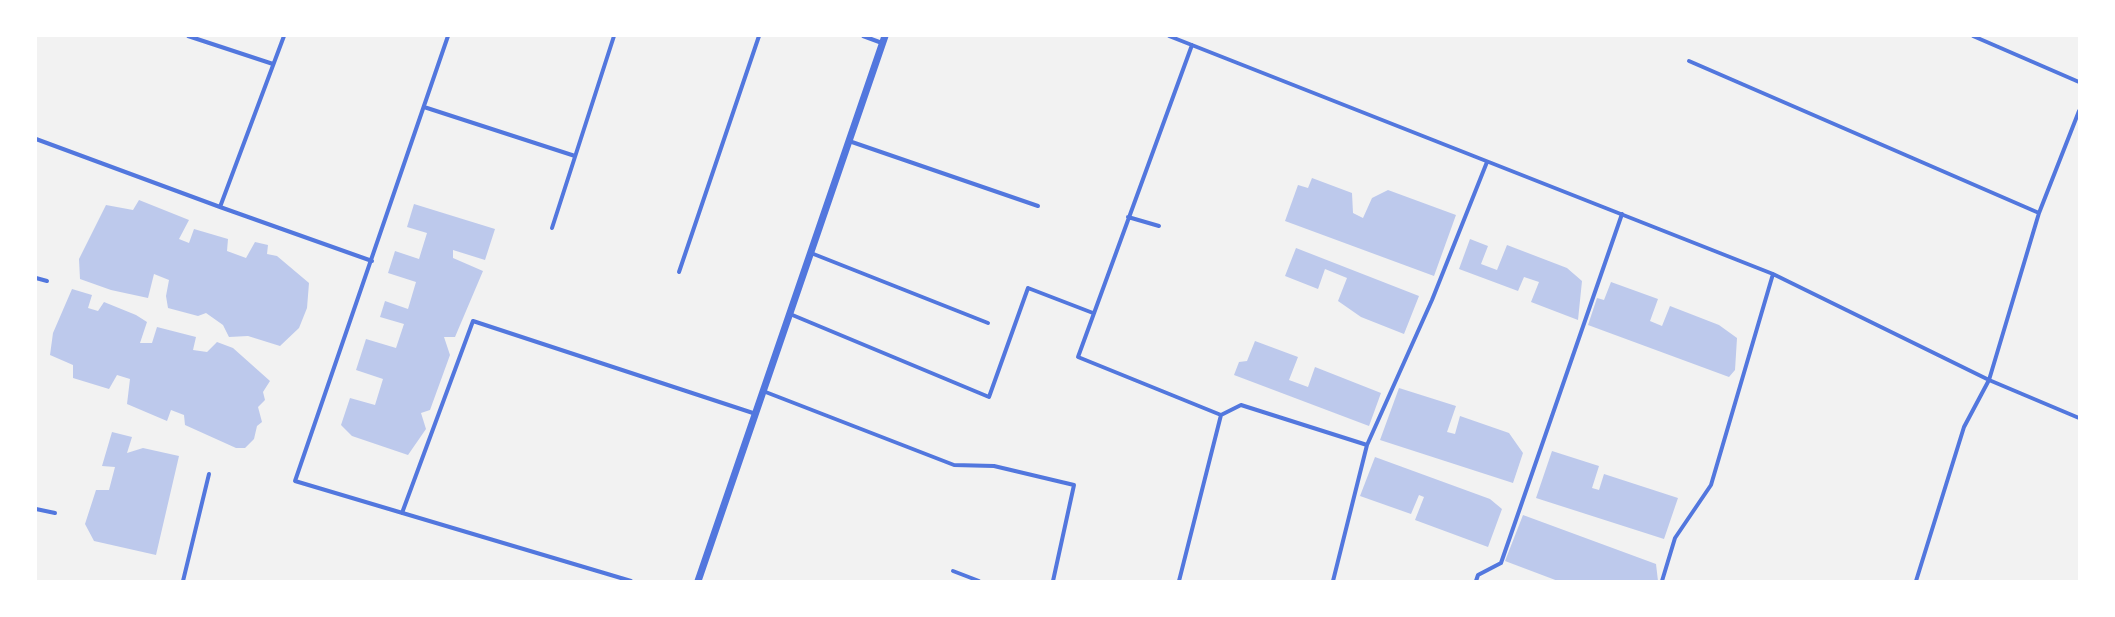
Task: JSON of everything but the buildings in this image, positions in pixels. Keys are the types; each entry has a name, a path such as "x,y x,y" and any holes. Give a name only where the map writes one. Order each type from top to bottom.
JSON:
{"street":[{"path":"188,36 273,64"},
{"path":"220,207 284,36"},
{"path":"448,36 295,481 631,581"},
{"path":"552,228 614,36"},
{"path":"679,272 759,36"},
{"path":"698,581 884,39 863,36"},
{"path":"1169,36 1772,274 1988,380 2079,418"},
{"path":"1973,36 2079,82"},
{"path":"1192,45 1078,357 1221,415 1241,405 1367,444"},
{"path":"1690,61 2039,213"},
{"path":"424,107 575,156"},
{"path":"1916,581 1964,427 1988,380 2039,213 2079,111"},
{"path":"36,139 220,207 372,260"},
{"path":"849,141 1038,206"},
{"path":"1333,581 1367,444 1432,300 1487,162"},
{"path":"1476,581 1478,575 1501,563 1622,214"},
{"path":"1128,217 1160,226"},
{"path":"811,253 988,323"},
{"path":"1662,581 1675,538 1711,485 1772,274"},
{"path":"36,278 47,282"},
{"path":"790,314 989,397 1028,288 1093,313"},
{"path":"402,513 473,321 756,414"},
{"path":"763,391 954,465 994,466 1074,485 1053,581"},
{"path":"1179,581 1221,415"},
{"path":"183,581 209,474"},
{"path":"36,509 55,513"},
{"path":"953,571 979,581"}]}
